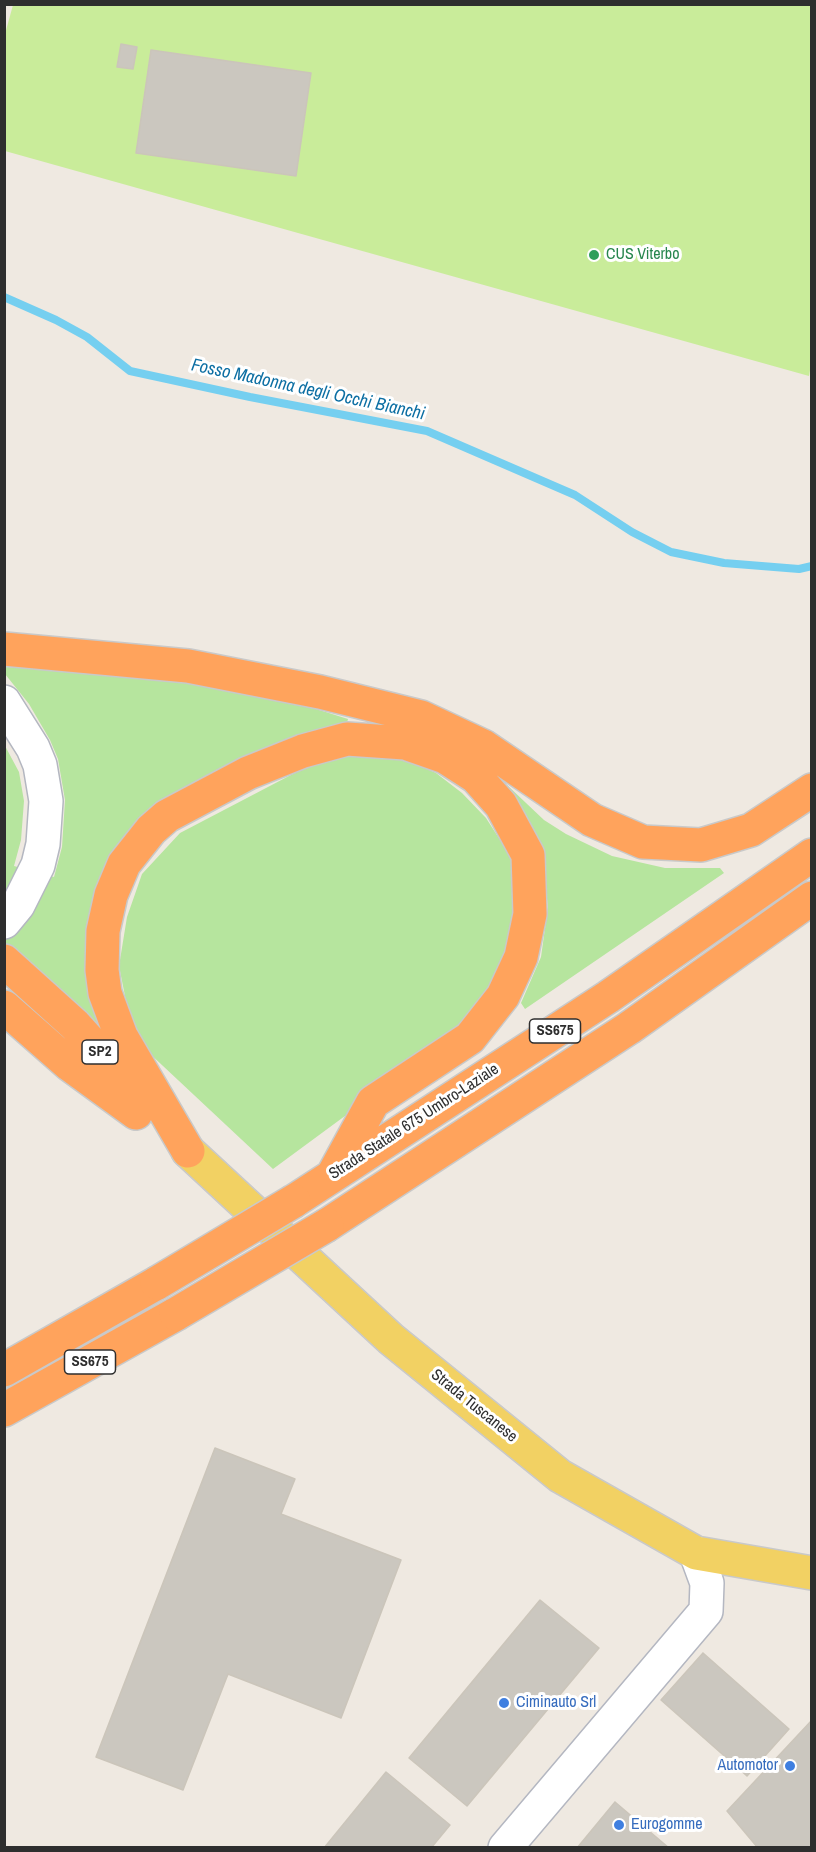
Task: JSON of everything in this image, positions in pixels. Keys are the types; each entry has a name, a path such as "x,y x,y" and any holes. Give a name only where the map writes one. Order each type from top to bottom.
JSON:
{"highway":[{"path":"4,649 188,666 320,692 421,717 483,746 592,820 643,842 701,845 751,830 812,790"},
{"path":"188,1150 121,1036 105,993 102,970 103,931 111,895 124,864 136,846 167,816 248,773 303,751 347,739 405,743 445,757 468,772 501,805 528,855 530,914 521,957 503,996 470,1038 373,1102 333,1174"},
{"name":"Strada Statale 675 Umbro-Laziale","path":"4,1370 157,1283 294,1201 608,998 812,855"},
{"name":"SS675","path":"4,1410 176,1314 327,1225 629,1028 812,898"},
{"name":"Strada Tuscanese","path":"4,962 75,1025 188,1150"},
{"name":"Strada Tuscanese","path":"4,1006 70,1065 188,1150"}],"main road":[{"name":"Strada Tuscanese","path":"188,1150 391,1339 560,1476 696,1553 812,1573"}],"street":[{"path":"4,702 33,748 45,783 46,822 38,865 18,905 4,922"},
{"path":"505,1848 706,1611 707,1583 696,1553"}],"green space":[{"name":"CUS Viterbo","path":"13,5 811,5 812,359 809,376 5,151 5,34"},
{"path":"5,667 100,671 187,682 316,709 348,719 346,726 142,821 100,1019 95,1025 5,944 4,744 19,772 24,801 21,840 14,866 54,877 62,847 65,800 58,759 50,740 29,704 5,674"},
{"path":"361,753 402,758 436,773 462,793 486,818 511,857 515,914 509,953 493,989 463,1029 273,1169 147,1051 131,1026 119,966 127,917 142,874 180,833 310,765"},
{"path":"507,785 544,820 566,834 612,856 665,868 720,868 724,873 525,1009 521,1003 541,957 548,907 545,882 502,790"}],"building":[{"path":"121,44 137,47 133,69 117,67"},
{"path":"151,50 311,73 296,176 136,153"},
{"path":"215,1448 295,1479 281,1514 401,1560 341,1718 228,1674 183,1790 96,1757"},
{"name":"Ciminauto Srl","path":"540,1600 599,1648 467,1806 409,1758"},
{"path":"703,1653 789,1729 747,1776 661,1700"},
{"name":"Automotor","path":"812,1720 812,1848 758,1848 727,1811"},
{"path":"386,1772 450,1825 431,1848 324,1848"},
{"name":"Eurogomme","path":"615,1802 669,1848 577,1848"}],"waterway":[{"name":"Fosso Madonna degli Occhi Bianchi","path":"4,297 56,320 87,337 130,371 427,431 575,495 632,532 671,552 724,563 799,569 812,566"}],"place":[{"name":"CUS Viterbo","path":"594,255"},
{"name":"Ciminauto Srl","path":"504,1703"},
{"name":"Automotor","path":"790,1766"},
{"name":"Eurogomme","path":"619,1825"}]}
